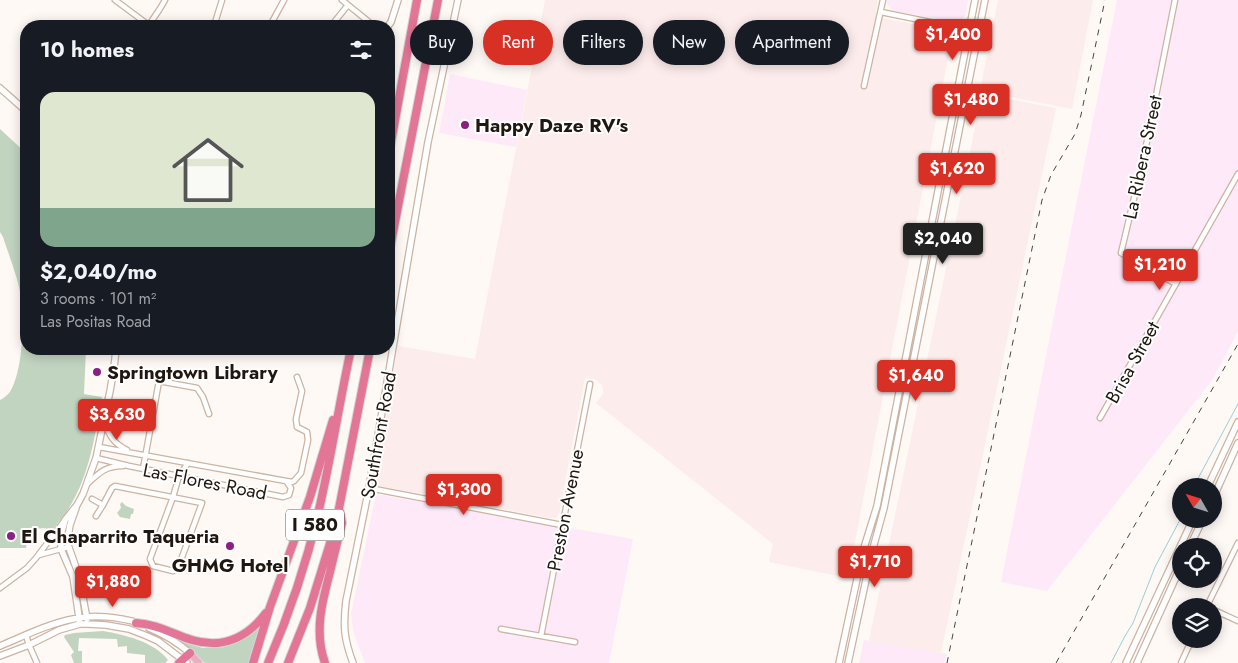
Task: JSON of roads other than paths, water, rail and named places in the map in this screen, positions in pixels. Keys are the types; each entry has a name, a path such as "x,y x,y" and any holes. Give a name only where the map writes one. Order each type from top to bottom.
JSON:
{"highway":[{"path":"395,120 417,0"},
{"path":"395,222 438,0"},
{"name":"I 580","path":"268,663 292,603 318,516 350,355"},
{"name":"I 580","path":"288,663 310,608 340,508 369,355"},
{"path":"254,663 270,607 310,497 344,382"},
{"path":"324,663 319,627 325,592 342,523 340,508"},
{"path":"136,623 157,626 192,640 218,643 243,635 260,620 270,607"},
{"path":"183,662 190,653"}],"main road":[{"path":"392,20 398,0"},
{"name":"Southfront Road","path":"395,336 428,142 458,0"},
{"path":"839,663 863,551 877,506 975,0"},
{"path":"848,663 872,552 884,508 985,0"},
{"path":"0,88 20,106"},
{"path":"80,621 73,577 61,549 61,535 65,520 76,505 87,484 96,458 115,355"},
{"name":"Southfront Road","path":"353,663 344,632 346,601 369,488 392,355"},
{"path":"1212,478 1238,422"},
{"path":"1222,478 1238,443"},
{"path":"76,505 67,542 79,576 88,624"},
{"path":"1126,663 1189,528"},
{"path":"1136,663 1172,585"},
{"path":"0,656 29,645 87,617 110,618 136,623 162,634 181,646 199,663"},
{"path":"0,646 52,625 80,621 88,624 129,629 141,633 158,640 183,662"}],"street":[{"path":"115,0 142,20"},
{"path":"153,20 164,0"},
{"path":"216,20 222,0"},
{"path":"273,20 284,0"},
{"path":"342,0 367,20"},
{"path":"864,86 883,0"},
{"name":"La Ribera Street","path":"1175,0 1144,156 1121,253 1176,284"},
{"path":"336,20 348,5"},
{"path":"881,12 979,32"},
{"name":"Brisa Street","path":"1100,418 1238,174"},
{"path":"286,481 294,482 301,473 308,440 307,432 297,427 296,418 302,390 297,377"},
{"path":"142,469 159,381 197,388 203,397 209,414"},
{"name":"Preston Avenue","path":"541,636 590,384"},
{"name":"Las Flores Road","path":"104,422 114,442 133,453"},
{"name":"Las Flores Road","path":"96,458 283,497 289,495 291,488 286,481 99,447"},
{"path":"96,516 115,486 172,497 202,503 178,568 173,571 153,566 150,559 172,497 178,476 188,463"},
{"name":"Las Flores Road","path":"87,484 107,468 129,466"},
{"path":"369,488 562,525"},
{"path":"92,499 103,505"},
{"path":"0,588 27,568 65,520"},
{"path":"1211,598 1238,543"},
{"path":"38,555 68,547"},
{"path":"1222,614 1238,621"},
{"path":"501,629 575,642"},
{"path":"26,635 37,663"},
{"path":"1182,663 1188,648"}],"waterway":[{"path":"1198,478 1238,404"},
{"path":"1111,663 1133,623 1155,567 1176,528"}],"railway":[{"path":"947,663 1042,200 1051,175 1075,134 1081,115 1105,0"},
{"path":"1056,663 1238,344"}],"place":[{"name":"Happy Daze RV's","path":"465,125"},
{"name":"Springtown Library","path":"97,372"},
{"name":"El Chaparrito Taqueria","path":"11,536"},
{"name":"GHMG Hotel","path":"230,546"}]}
